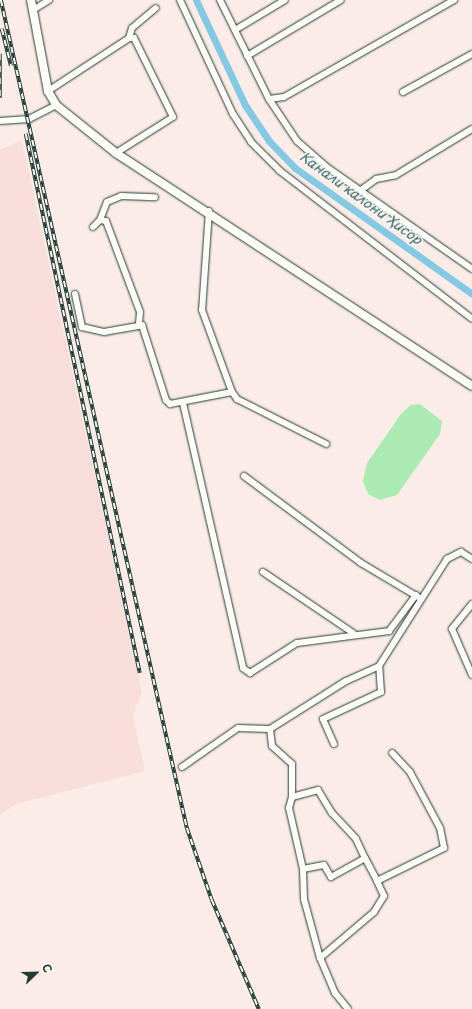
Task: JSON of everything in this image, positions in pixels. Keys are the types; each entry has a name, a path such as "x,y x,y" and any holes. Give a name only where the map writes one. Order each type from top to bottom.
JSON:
{"main road":[{"path":"31,0 48,91 56,105 116,153 209,211 472,386"}],"street":[{"path":"33,10 49,0"},
{"path":"180,0 233,114 251,142 280,171 472,319"},
{"path":"220,0 269,99 297,141 361,190 472,269"},
{"path":"236,30 285,0"},
{"path":"247,56 341,0"},
{"path":"269,99 284,97 454,0"},
{"path":"48,91 129,38 132,28 156,8"},
{"path":"116,153 173,117 134,38 129,38"},
{"path":"403,92 472,54"},
{"path":"0,121 29,119 56,105"},
{"path":"361,190 376,179 396,175 472,129"},
{"path":"93,227 100,220 107,202 121,196 155,197"},
{"path":"209,211 202,310 232,392 237,400 326,444"},
{"path":"100,220 106,221 140,312 140,323 166,400 170,404 183,403 232,392"},
{"path":"75,294 82,327 92,332 140,323"},
{"path":"183,403 242,668 250,673 297,643 353,633 378,635 389,631 419,597"},
{"path":"244,476 361,563 419,597"},
{"path":"334,744 323,719 381,692 379,666 419,597 446,559 460,552 472,559"},
{"path":"263,572 353,633"},
{"path":"472,604 452,629 472,675"},
{"path":"182,767 238,728 270,729 346,680 379,666"},
{"path":"270,729 272,746 292,764 292,797 289,808 303,869 304,898 320,958 335,993 348,1009"},
{"path":"377,881 444,848 440,828 410,772 392,753"},
{"path":"292,797 318,790 332,813 356,839 384,896 374,912 320,958"},
{"path":"303,869 324,865 331,877 365,858"}],"shaded area":[{"path":"22,140 142,692 133,716 145,771 16,804 0,815 0,150"}],"green space":[{"path":"420,404 442,421 440,434 397,495 380,500 368,494 363,481 367,463 401,414 411,405"}],"waterway":[{"name":"Канали калони Ҳисор","path":"196,0 245,105 269,141 295,168 472,294"}],"railway":[{"path":"1,0 187,828 212,900 259,1009"},
{"path":"2,29 11,66"},
{"path":"0,54 0,98"},
{"path":"26,134 140,673"}]}
